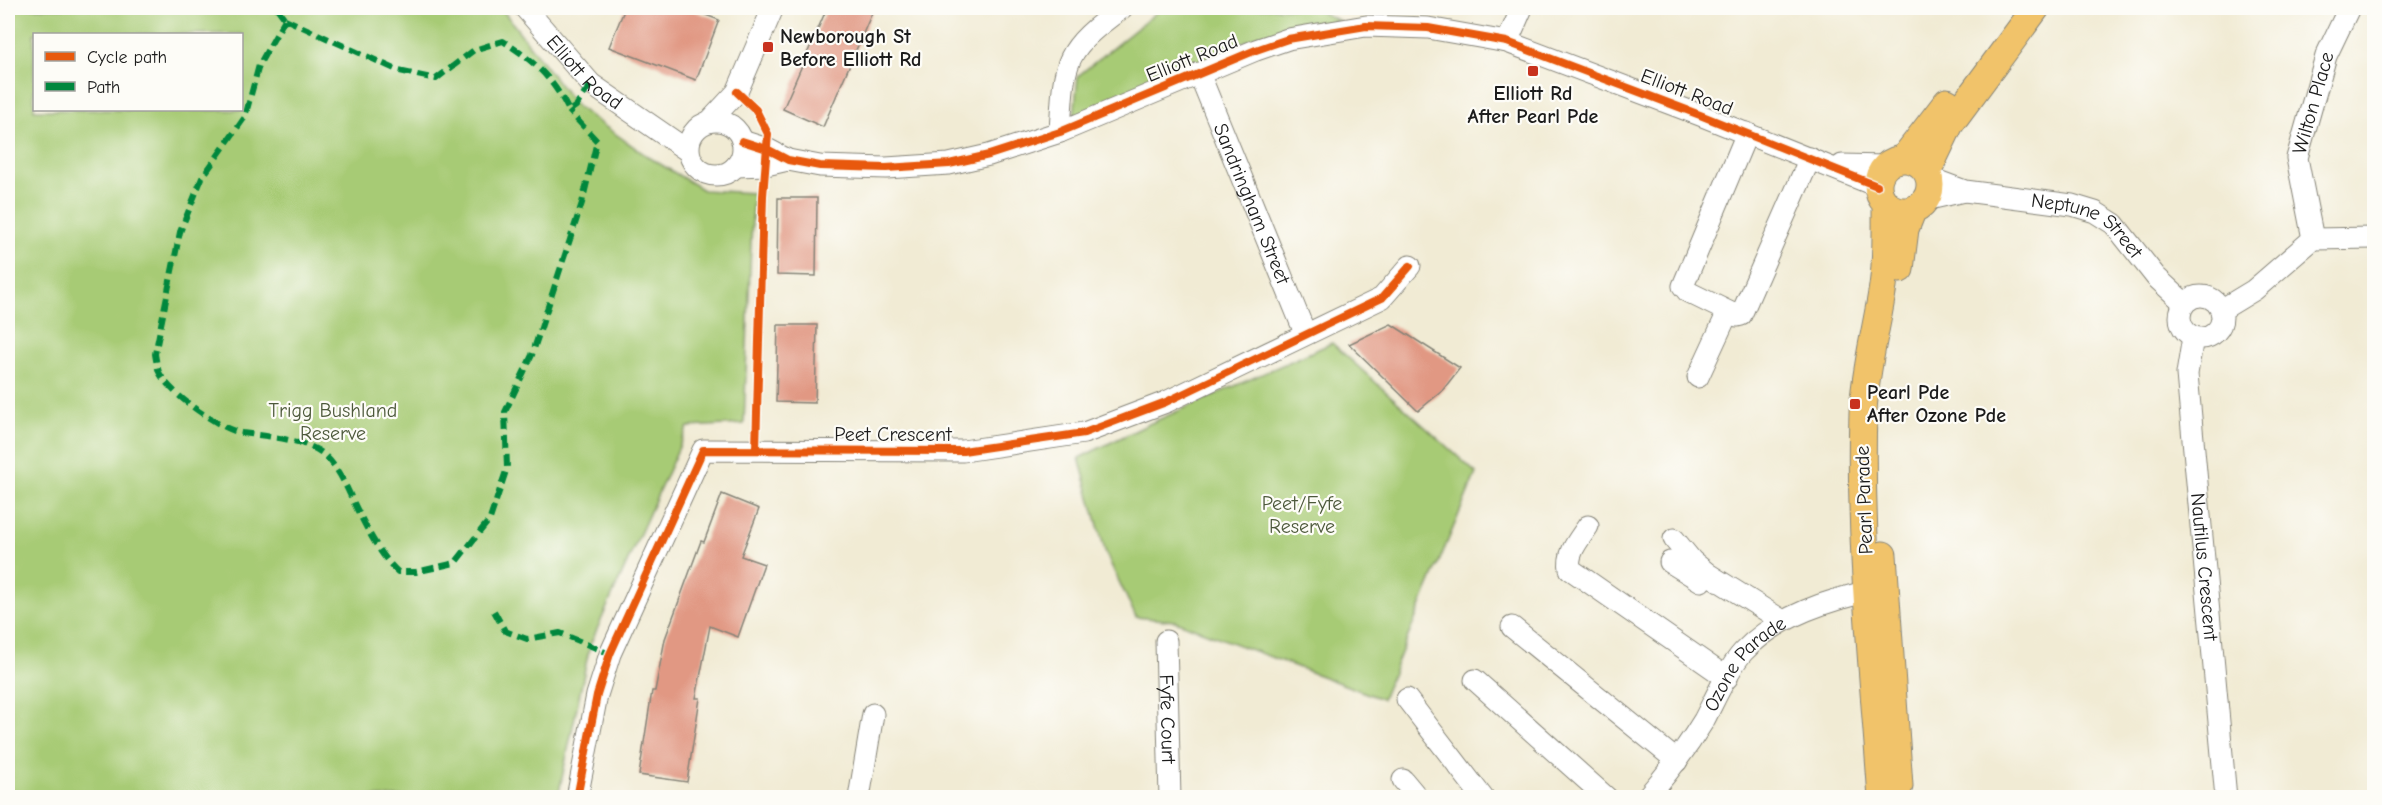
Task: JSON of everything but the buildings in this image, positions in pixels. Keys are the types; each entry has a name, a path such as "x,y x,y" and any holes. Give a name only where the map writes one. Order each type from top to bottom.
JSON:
{"main road":[{"path":"1888,179 2017,8"},
{"name":"Pearl Parade","path":"1882,798 1876,590 1878,452 1883,372 1896,317 1905,229 1924,190 1950,124 2036,8"},
{"path":"1917,162 1924,190 1898,211 1888,179 1917,162"},
{"name":"Pearl Parade","path":"1888,179 1884,285 1870,354 1863,408 1862,453 1900,798"}],"street":[{"name":"Elliott Road","path":"525,8 591,84 688,152 697,168 710,175 729,171 736,166 766,165 788,160"},
{"path":"688,152 690,138 737,92 773,8"},
{"path":"1060,132 1063,84 1067,63 1077,46 1093,29 1122,8"},
{"path":"1507,42 1522,8"},
{"name":"Wilton Place","path":"2313,239 2297,158 2326,56 2349,8"},
{"name":"Elliott Road","path":"653,127 723,121 740,136 788,160 820,166 886,168 949,164 989,155 1060,132 1199,73 1288,39 1363,17 1507,42 1820,162 1888,179"},
{"name":"Sandringham Street","path":"1199,73 1305,333"},
{"path":"736,166 743,150 737,92"},
{"path":"1747,133 1683,286 1688,292 1737,316 1741,315 1820,162"},
{"name":"Neptune Street","path":"1924,190 1965,191 2072,206 2095,212 2114,224 2156,277 2184,303"},
{"path":"2221,310 2254,290 2313,239 2374,238"},
{"name":"Peet Crescent","path":"578,798 597,695 610,654 703,450 963,451 1084,433 1166,402 1382,297 1410,266"},
{"path":"2194,296 2205,296 2214,301 2221,310 2218,328 2208,337 2193,337 2184,331 2179,315 2184,303 2194,296"},
{"path":"1698,377 1728,312"},
{"name":"Nautilus Crescent","path":"2193,337 2187,374 2226,798"},
{"path":"1588,526 1568,559 1570,569 1727,678"},
{"path":"1674,539 1692,561 1776,626"},
{"path":"1670,562 1776,626"},
{"name":"Ozone Parade","path":"1646,798 1677,762 1742,653 1776,626 1800,613 1876,590"},
{"path":"1512,627 1677,762"},
{"name":"Fyfe Court","path":"1166,641 1170,798"},
{"path":"1475,680 1606,798"},
{"path":"1407,699 1483,798"},
{"path":"859,798 873,714"},
{"path":"1403,780 1418,798"}],"green space":[{"name":"Trigg Bushland Reserve","path":"8,8 501,8 576,106 647,156 703,190 753,193 744,424 688,427 590,645 558,797 8,797"},
{"path":"1162,8 1312,8 1340,21 1259,35 1187,69 1074,117 1078,76"},
{"name":"Peet/Fyfe Reserve","path":"1332,343 1476,473 1382,699 1175,621 1136,617 1106,554 1079,458 1151,423"}],"marked path":[{"path":"277,8 285,19"},
{"path":"285,19 259,65 245,117 202,178 180,232 155,354 159,372 173,390 196,409 221,425 242,433 305,444 329,459 377,545 398,572 416,572 455,563 490,519 507,468 505,412 532,355 582,203 597,141 569,111"},
{"path":"285,19 399,71 436,79 474,50 503,41 542,71 569,111 576,106 591,84"},
{"path":"494,611 505,631 527,639 560,633 610,654"}],"cycle path":[{"path":"742,141 767,149 788,160 820,166 886,168 949,164 989,155 1060,132 1256,50 1288,39 1366,26 1428,28 1507,42 1700,115 1877,186"},
{"path":"737,92 756,110 768,134 763,196 756,449"},
{"path":"577,798 597,695 610,654 703,450 963,451 1084,433 1166,402 1382,298 1410,266"}],"place":[{"name":"Newborough St Before Elliott Rd","path":"768,47"},
{"name":"Elliott Rd After Pearl Pde","path":"1533,71"},
{"name":"Pearl Pde After Ozone Pde","path":"1855,404"}]}
